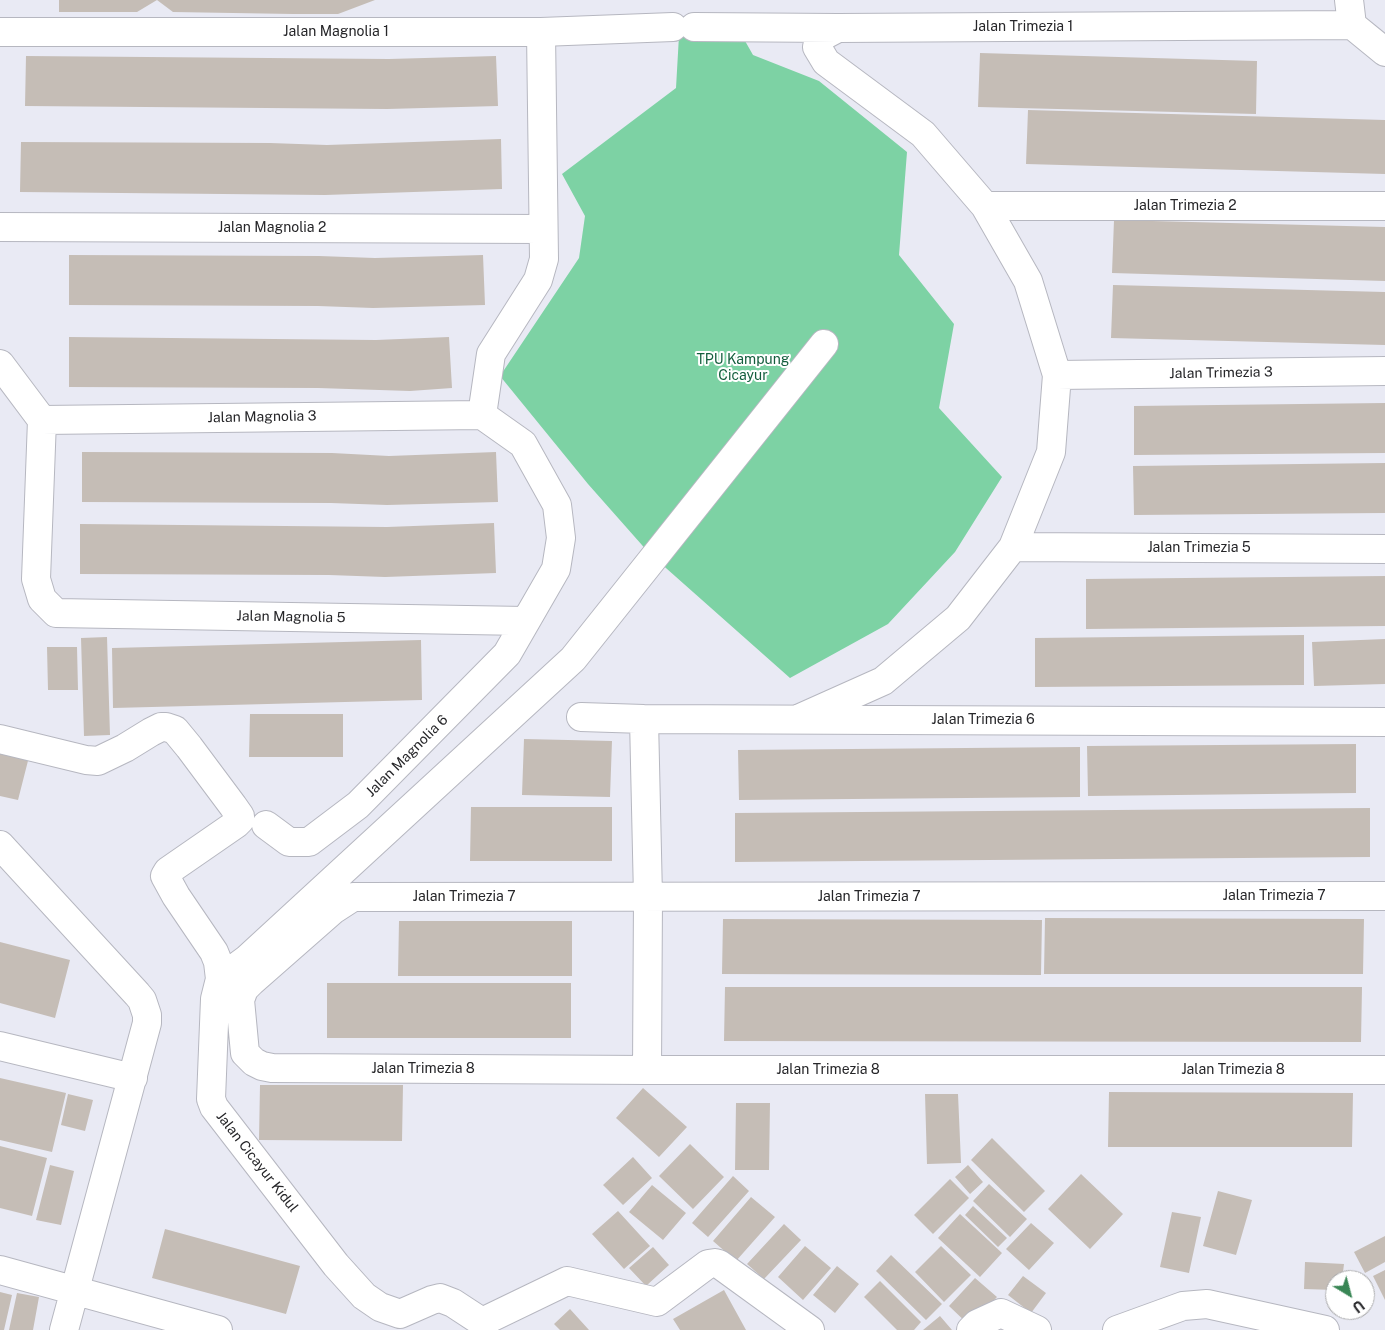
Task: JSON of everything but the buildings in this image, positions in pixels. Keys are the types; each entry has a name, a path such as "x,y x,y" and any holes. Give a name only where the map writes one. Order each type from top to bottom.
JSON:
{"street":[{"name":"Jalan Trimezia 1","path":"684,27 838,28 1351,13"},
{"path":"1351,13 1385,52"},
{"name":"Jalan Magnolia 1","path":"0,32 541,32 684,27"},
{"path":"798,719 883,681 958,618 1013,547 1051,452 1057,375 1028,281 985,206 923,134 826,62 817,47 821,37 838,28"},
{"path":"482,415 491,354 538,280 544,259 541,32"},
{"name":"Jalan Trimezia 2","path":"985,206 1385,206"},
{"name":"Jalan Magnolia 2","path":"0,227 544,229"},
{"path":"220,979 247,959 573,659 824,344"},
{"path":"0,364 42,420"},
{"name":"Jalan Trimezia 3","path":"1057,375 1385,371"},
{"name":"Jalan Magnolia 3","path":"42,420 482,415"},
{"name":"Jalan Magnolia 6","path":"266,825 289,842 309,842 358,805 507,654 556,570 561,538 557,505 523,444 482,415"},
{"name":"Jalan Magnolia 5","path":"42,420 36,579 42,599 56,612 525,621"},
{"name":"Jalan Trimezia 5","path":"1013,547 1385,549"},
{"name":"Jalan Trimezia 6","path":"581,716 644,720 1385,722"},
{"path":"644,720 648,897 647,1070"},
{"name":"Jalan Cicayur Kidul","path":"0,739 86,760 98,761 161,727 175,730 240,816 240,820 236,824 168,871 165,876 217,958 220,979 215,999 211,1099 214,1106 336,1266 364,1296 380,1307 400,1314 440,1298 453,1303 482,1322 568,1281 657,1302 708,1264 715,1263 810,1330"},
{"path":"0,845 142,1000 147,1015 147,1023 133,1078 64,1330"},
{"name":"Jalan Trimezia 7","path":"272,1068 254,1062 245,1052 240,1000 244,989 333,910 353,897 1385,896"},
{"path":"0,1046 133,1078"},
{"name":"Jalan Trimezia 8","path":"272,1068 1385,1070"},
{"path":"0,1270 218,1330"},
{"path":"1117,1330 1183,1306 1207,1304 1325,1330"},
{"path":"971,1330 978,1324 1001,1313 1038,1330"}],"green space":[{"name":"TPU Kampung Cicayur","path":"680,18 732,18 753,55 819,81 907,152 899,255 954,324 939,408 1002,477 955,552 888,624 790,678 649,553 588,484 500,376 579,258 585,216 562,174 676,88"}]}
